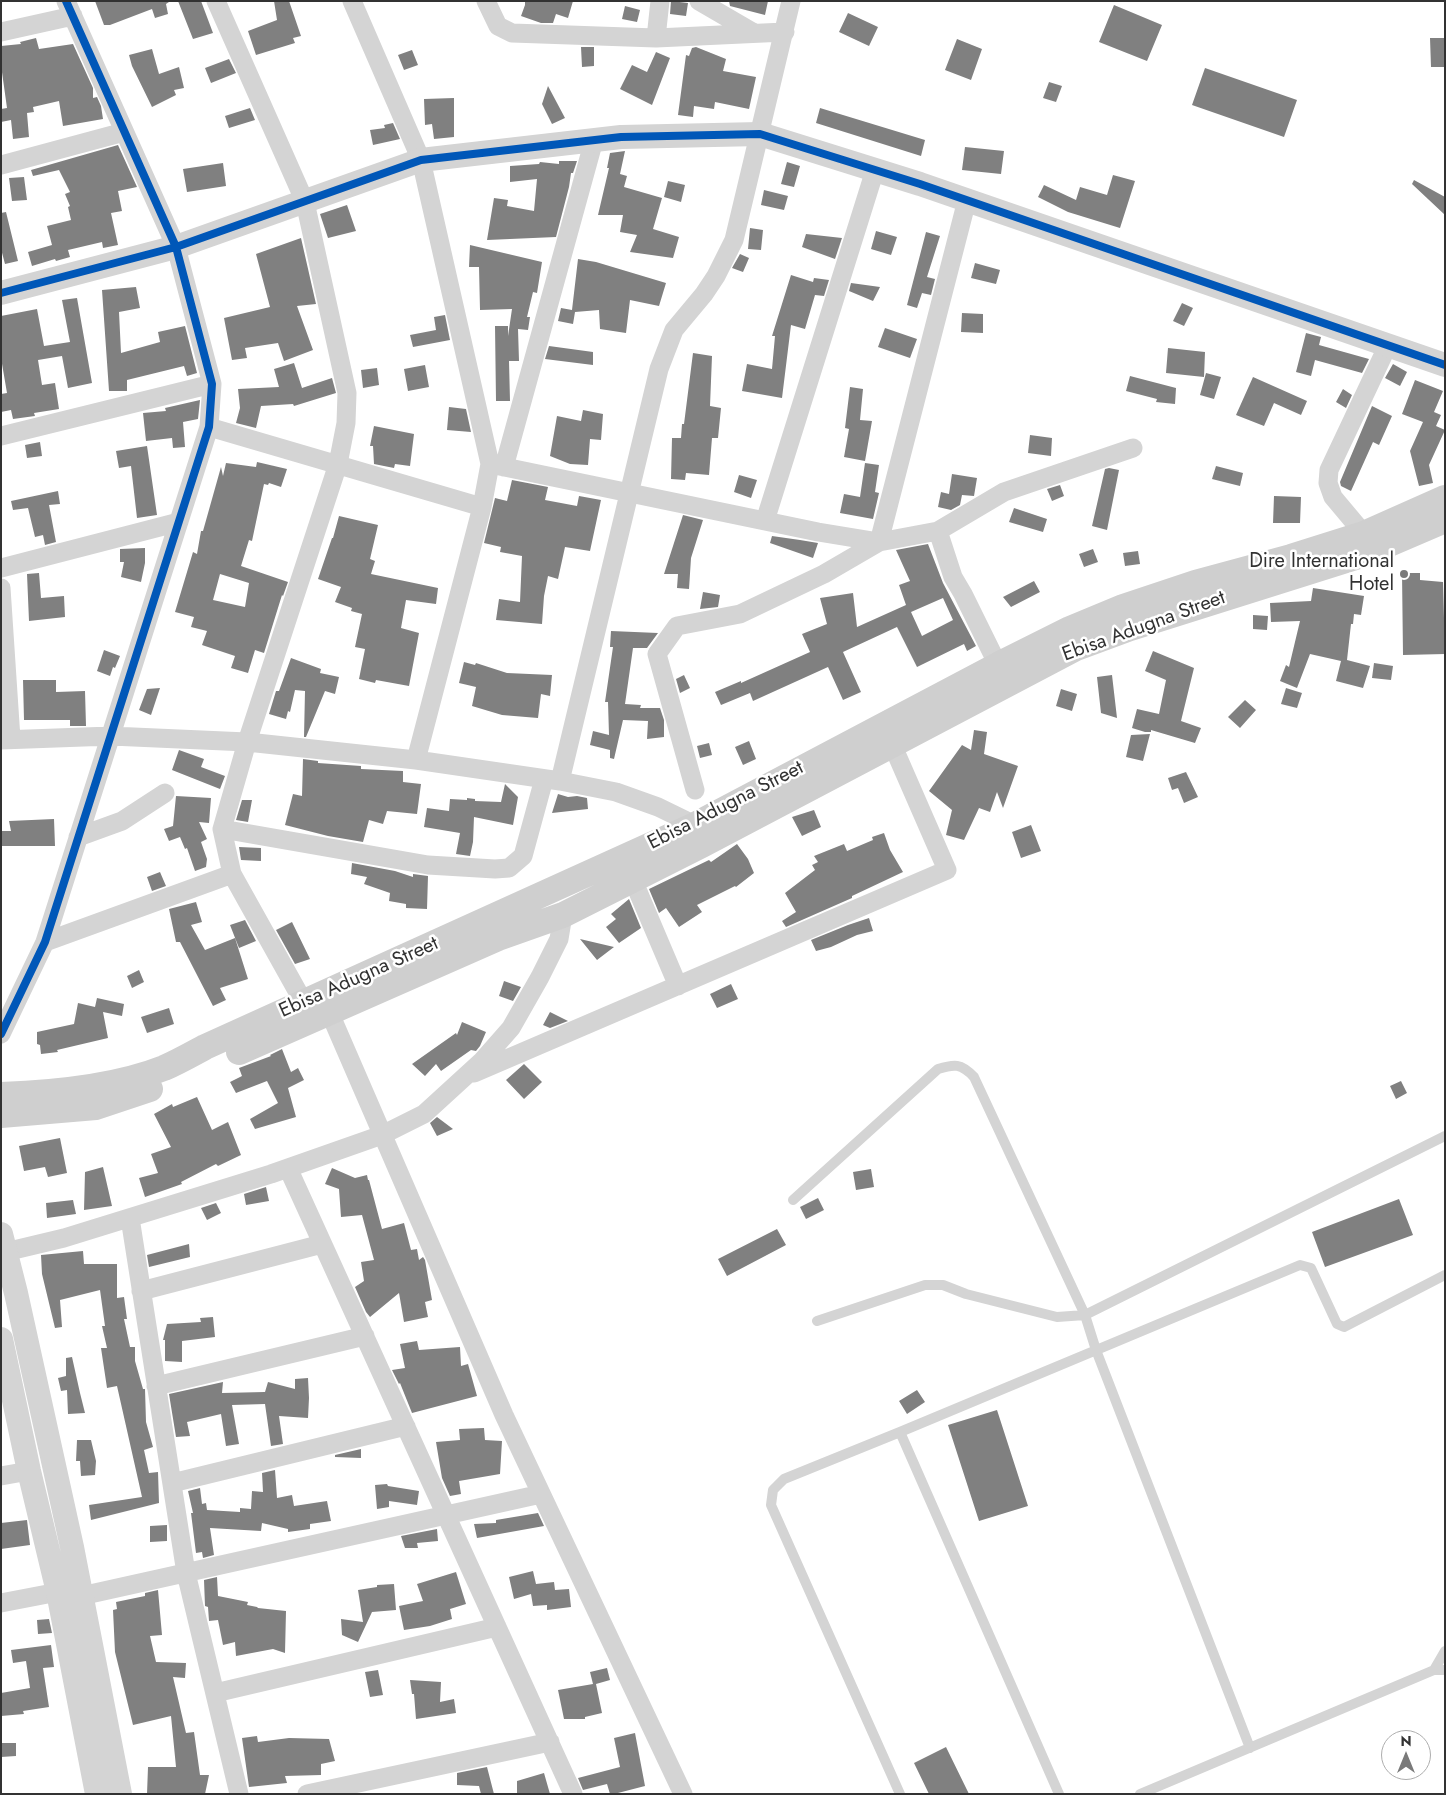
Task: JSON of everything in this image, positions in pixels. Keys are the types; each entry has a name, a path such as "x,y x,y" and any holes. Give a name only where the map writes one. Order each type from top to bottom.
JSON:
{"main road":[{"name":"Ebisa Adugna Street","path":"1,1095 39,1094 119,1081 164,1068 318,1003 695,825 998,665 1070,630 1123,607 1195,583 1291,557 1364,534 1445,498"},
{"name":"Ebisa Adugna Street","path":"1,1115 96,1107 170,1083 318,1003 563,915 1076,648 1139,625 1368,553 1445,520"}],"street":[{"path":"216,1 305,202 347,393 346,422 338,464 247,742 222,829 232,874 318,1003 382,1135 500,1406 683,1794"},
{"path":"352,1 421,160 497,465"},
{"path":"486,1 498,26 512,33 656,38 785,32"},
{"path":"656,38 660,1"},
{"path":"699,1 754,33"},
{"path":"222,829 428,865 495,870 509,868 523,856 552,780 629,492 653,390 665,352 674,330 704,294 716,276 734,240 791,1"},
{"path":"1,32 69,9 176,247 212,384 209,427 45,942 1,1034"},
{"path":"1,165 124,132"},
{"path":"1,292 176,247 421,160 594,140 646,136 760,134 967,200 1445,365"},
{"path":"416,760 482,507 497,465 594,140"},
{"path":"765,521 875,170"},
{"path":"879,542 967,200"},
{"path":"1364,534 1333,497 1328,483 1329,470 1388,346"},
{"path":"1,436 212,384"},
{"path":"209,427 482,507"},
{"path":"695,790 657,654 677,626 740,614 824,574 879,542 938,531 1004,492 1133,448"},
{"path":"497,465 818,532 879,542"},
{"path":"1,568 179,522"},
{"path":"938,531 952,577 963,594 998,665"},
{"path":"1,588 6,739 111,736 247,742 416,760 552,780 616,792 658,807 695,825"},
{"path":"465,1077 947,870 892,744"},
{"path":"78,837 122,821 165,793"},
{"path":"45,942 232,874"},
{"path":"633,880 678,986"},
{"path":"120,1794 81,1596 23,1322 3,1246 64,1238 130,1218 288,1168 382,1135 424,1114 482,1061 511,1028 559,939 563,915"},
{"path":"288,1168 573,1794"},
{"path":"130,1218 186,1573 240,1794"},
{"path":"141,1291 322,1244"},
{"path":"156,1386 365,1336"},
{"path":"1,1339 29,1471 58,1592 96,1794"},
{"path":"172,1483 406,1426"},
{"path":"1,1476 29,1471"},
{"path":"81,1596 541,1494"},
{"path":"1,1603 58,1592"},
{"path":"215,1693 497,1627"},
{"path":"307,1794 550,1742"}],"lane":[{"path":"793,1200 938,1069 952,1065 966,1068 974,1077 1085,1315 1096,1350 1250,1748"},
{"path":"817,1321 925,1285 943,1285 966,1294 1058,1317 1085,1315 1445,1136"},
{"path":"900,1794 771,1505 773,1490 784,1479 1300,1265 1311,1268 1337,1324 1344,1327 1445,1275"},
{"path":"900,1432 1059,1794"},
{"path":"1434,1670 1445,1652"},
{"path":"1140,1794 1434,1670 1445,1670"}],"building":[{"path":"95,1 169,1 166,4 168,14 155,18 152,9 110,25 104,25"},
{"path":"178,1 201,1 213,33 193,39"},
{"path":"274,1 289,1 301,36 293,38 295,43 256,55 248,31 277,20"},
{"path":"525,1 573,1 568,18 556,14 553,23 541,23 521,16"},
{"path":"671,1 688,3 686,16 670,14"},
{"path":"729,1 768,1 765,15 730,6"},
{"path":"1114,5 1162,25 1147,61 1099,42"},
{"path":"625,6 640,10 637,22 622,19"},
{"path":"848,13 878,27 869,46 839,32"},
{"path":"36,38 39,49 73,44 93,88 93,98 97,97 101,106 103,119 63,126 59,101 33,107 34,112 27,113 29,137 13,139 11,120 1,122 1,109 7,108 1,65 1,46 21,44 20,42"},
{"path":"1430,38 1445,38 1445,67 1431,67"},
{"path":"957,39 982,49 971,80 945,70"},
{"path":"581,47 594,47 594,66 582,67"},
{"path":"696,47 726,59 723,71 756,77 749,109 715,102 714,109 694,106 693,117 678,115 686,55 689,56 692,48"},
{"path":"152,49 159,74 179,67 184,88 174,90 176,95 152,107 132,66 129,55"},
{"path":"412,50 418,65 404,70 398,55"},
{"path":"656,52 670,58 652,105 620,89 632,65 647,72"},
{"path":"229,59 236,73 211,83 205,68"},
{"path":"1205,68 1297,100 1284,137 1192,105"},
{"path":"1049,82 1062,86 1056,102 1043,98"},
{"path":"548,86 565,118 552,124 542,104"},
{"path":"454,98 454,137 434,139 432,124 425,125 424,99"},
{"path":"250,108 255,120 229,128 225,116"},
{"path":"820,108 925,140 921,156 816,123"},
{"path":"393,123 400,139 373,145 370,130 385,128 384,125"},
{"path":"118,145 137,187 118,191 122,211 111,213 118,245 103,248 102,242 68,250 70,257 56,261 55,259 32,266 28,252 52,245 47,226 71,220 68,207 70,206 65,194 70,192 59,170 33,176 31,170"},
{"path":"965,147 1004,151 1001,174 962,170"},
{"path":"625,151 620,174 627,176 624,187 662,198 653,229 679,237 673,258 630,252 637,235 620,232 623,215 598,215 609,168 607,168 610,153"},
{"path":"559,161 577,161 573,173 571,173 556,237 487,240 494,198 508,200 507,206 534,211 537,179 510,182 510,166 539,164 540,162 559,164"},
{"path":"787,162 800,166 794,187 781,184"},
{"path":"223,163 226,186 187,192 183,169"},
{"path":"1113,175 1135,181 1120,228 1068,212 1038,197 1044,185 1076,200 1080,187 1107,195"},
{"path":"24,177 27,200 12,201 9,178"},
{"path":"1414,180 1445,197 1445,215 1412,184"},
{"path":"668,181 685,185 681,202 664,197"},
{"path":"764,190 788,196 784,210 761,205"},
{"path":"347,205 356,231 328,238 320,214"},
{"path":"6,212 18,261 5,264 1,249 1,213"},
{"path":"750,228 763,230 761,250 748,249"},
{"path":"876,231 897,237 891,255 871,249"},
{"path":"926,232 940,236 927,277 935,279 931,295 922,293 917,308 907,305"},
{"path":"806,234 842,238 835,259 802,247"},
{"path":"301,238 316,304 297,306 313,350 284,361 278,343 245,348 247,358 232,360 224,318 270,307 256,254"},
{"path":"470,245 542,262 537,293 533,292 527,317 530,317 528,330 518,329 519,361 509,361 510,401 496,401 495,326 508,326 508,336 512,309 480,310 479,267 469,267"},
{"path":"740,254 749,258 743,272 732,268"},
{"path":"578,259 596,262 666,283 659,306 630,300 626,333 600,329 599,310 575,312 573,324 558,321 561,308 572,310"},
{"path":"975,263 1000,270 996,284 971,278"},
{"path":"791,275 813,282 814,278 829,280 824,296 815,295 805,329 791,325 782,398 742,391 747,364 772,369 775,336 772,336"},
{"path":"851,283 880,287 873,301 849,291"},
{"path":"136,287 140,308 119,312 121,353 160,342 158,332 185,326 197,373 187,376 184,366 127,380 127,391 109,391 102,290"},
{"path":"77,298 92,383 68,388 62,356 38,360 42,385 55,383 59,409 34,413 35,416 13,419 11,410 1,412 1,394 7,393 1,358 1,316 37,309 44,346 70,342 62,300"},
{"path":"1182,303 1193,308 1184,326 1173,321"},
{"path":"962,313 983,314 983,333 961,332"},
{"path":"445,315 450,340 413,347 410,335 436,330 434,317"},
{"path":"885,328 917,339 910,358 878,347"},
{"path":"1306,333 1321,337 1319,345 1369,359 1362,373 1315,360 1311,376 1296,372"},
{"path":"549,346 593,352 593,365 545,359"},
{"path":"1168,348 1205,352 1204,377 1166,373"},
{"path":"693,353 712,356 710,406 721,408 718,438 712,438 709,475 686,473 685,480 671,479 672,438 681,438"},
{"path":"294,363 302,388 332,378 336,393 294,406 293,404 261,406 256,428 236,423 240,408 238,389 279,387 274,369"},
{"path":"1393,364 1407,372 1400,386 1385,378"},
{"path":"425,365 429,387 408,391 404,369"},
{"path":"377,368 379,385 363,388 361,370"},
{"path":"1206,373 1221,377 1214,399 1200,395"},
{"path":"1130,376 1176,388 1175,404 1156,402 1157,399 1126,391"},
{"path":"1253,377 1307,401 1301,415 1274,403 1264,426 1236,415"},
{"path":"1415,380 1443,391 1434,412 1441,415 1436,426 1445,430 1429,465 1433,483 1419,486 1410,451 1423,422 1402,414"},
{"path":"850,387 863,389 860,420 872,421 865,461 844,457 849,429 845,428"},
{"path":"1343,389 1352,395 1346,408 1336,402"},
{"path":"200,400 198,419 183,422 185,447 173,448 172,438 146,441 143,413 166,411 165,408"},
{"path":"1372,406 1392,416 1379,445 1373,442 1351,491 1341,486 1340,482"},
{"path":"449,407 466,409 471,432 447,430"},
{"path":"583,410 603,414 601,440 590,439 588,465 570,464 550,456 557,416 581,421"},
{"path":"374,426 414,434 410,466 395,464 394,468 374,464 373,446 370,446"},
{"path":"1030,435 1052,438 1051,456 1028,453"},
{"path":"40,442 42,456 27,458 25,445"},
{"path":"147,446 157,515 137,518 131,466 119,468 116,451"},
{"path":"257,462 287,469 281,487 269,483 268,485 264,484 252,541 249,540 241,566 288,582 282,595 264,653 255,650 248,673 231,668 235,656 202,645 207,631 191,627 194,617 175,612 193,552 197,554 201,531 203,531 221,467 223,476 226,463 256,467","holes":["220,574 249,583 245,607 213,600"]},
{"path":"865,463 879,465 875,492 879,493 873,519 840,513 844,494 860,497"},
{"path":"1216,466 1243,473 1240,486 1212,479"},
{"path":"1105,469 1119,470 1107,530 1092,526"},
{"path":"952,474 977,478 974,496 962,495 960,505 951,510 938,507 941,492 949,494"},
{"path":"739,475 757,480 751,498 734,492"},
{"path":"512,480 548,487 545,500 577,506 579,496 601,500 590,551 565,547 558,579 548,576 542,624 496,620 499,599 520,602 522,556 500,552 501,547 484,543 495,498 507,501"},
{"path":"1060,485 1064,496 1052,501 1047,489"},
{"path":"58,491 60,504 49,505 56,542 45,545 43,535 35,537 28,508 13,510 11,501"},
{"path":"1274,496 1301,497 1300,523 1273,523"},
{"path":"1014,508 1047,519 1043,532 1009,522"},
{"path":"683,515 703,520 691,558 689,589 677,588 678,574 664,574"},
{"path":"339,516 378,525 370,559 375,561 371,574 438,588 436,604 406,600 401,628 419,633 409,686 376,680 375,683 359,679 365,649 355,647 362,614 351,611 352,608 335,602 341,587 318,579"},
{"path":"772,536 818,543 813,558 770,543"},
{"path":"928,544 943,583 976,646 967,651 964,644 917,667 897,627 843,652 861,692 843,700 828,667 753,701 750,693 721,705 715,692 741,681 741,683 810,652 802,634 827,624 820,598 853,593 857,627 906,605 899,585 910,581 896,550","holes":["943,598 953,620 922,636 911,612"]},
{"path":"145,548 145,563 141,582 121,577 124,562 120,562 120,549"},
{"path":"1093,549 1098,562 1084,567 1079,554"},
{"path":"1138,551 1140,564 1125,566 1123,553"},
{"path":"39,573 41,598 64,596 65,617 29,621 27,574"},
{"path":"1402,573 1420,573 1420,580 1443,582 1445,654 1403,655"},
{"path":"1034,581 1040,592 1011,607 1003,597"},
{"path":"1313,588 1364,596 1361,615 1354,614 1353,624 1351,624 1347,660 1370,666 1363,688 1336,681 1341,661 1310,654 1297,688 1280,681 1286,665 1289,667 1300,621 1271,622 1270,603 1311,601"},
{"path":"703,592 720,595 718,607 700,609"},
{"path":"1253,615 1268,616 1267,630 1253,629"},
{"path":"611,631 658,633 647,648 633,648 625,704 641,705 640,708 660,708 664,720 664,737 647,739 648,721 623,720 614,759 610,758 610,750 590,745 593,731 609,735 608,702 605,702 613,647 610,647"},
{"path":"104,650 120,656 110,676 97,671"},
{"path":"1153,651 1194,668 1181,721 1201,728 1195,743 1151,730 1151,732 1145,732 1132,728 1137,709 1159,714 1166,680 1145,671"},
{"path":"291,658 321,669 320,673 339,677 335,694 325,691 306,737 304,737 305,691 295,690 290,712 288,711 286,719 269,714 276,691 279,691"},
{"path":"464,662 475,665 476,663 507,673 552,675 550,696 541,694 538,718 502,715 472,706 476,687 459,683"},
{"path":"1374,663 1393,666 1391,680 1372,678"},
{"path":"684,675 690,688 680,693 676,679"},
{"path":"1112,675 1117,718 1101,713 1097,677"},
{"path":"23,680 56,680 56,692 85,691 86,726 70,726 70,720 24,720"},
{"path":"160,688 151,715 139,710 147,689"},
{"path":"1286,688 1302,693 1297,708 1281,704"},
{"path":"1061,689 1077,694 1072,711 1056,706"},
{"path":"1245,700 1256,710 1240,728 1228,717"},
{"path":"974,730 987,732 984,754 1018,766 1003,808 997,792 990,812 979,808 964,840 946,835 952,810 929,791 962,745 971,750"},
{"path":"1150,734 1143,761 1126,757 1131,735"},
{"path":"749,741 756,759 743,765 735,747"},
{"path":"709,743 712,755 700,758 697,746"},
{"path":"179,750 204,759 201,767 225,776 220,789 172,770"},
{"path":"303,759 318,761 318,763 361,766 361,769 403,771 403,782 421,784 417,814 387,811 383,824 369,820 363,842 328,836 285,825 293,794 302,796"},
{"path":"1186,772 1198,797 1184,803 1178,788 1172,790 1168,778"},
{"path":"505,784 518,797 513,825 474,817 473,842 470,856 456,854 460,833 424,827 427,808 449,811 450,799 467,800 467,798 475,799 475,801 501,802"},
{"path":"558,794 568,797 587,798 588,809 552,813"},
{"path":"176,796 211,798 209,823 199,822 207,839 201,842 207,859 206,867 195,871 187,848 185,849 180,837 169,841 164,829 173,826"},
{"path":"242,800 252,800 248,822 236,820"},
{"path":"814,810 821,827 802,836 792,817"},
{"path":"54,819 55,846 1,846 1,831 11,831 9,821"},
{"path":"1031,825 1041,851 1021,858 1012,832"},
{"path":"884,833 890,850 903,872 852,896 852,898 786,927 782,921 796,912 785,893 815,870 812,865 818,862 814,856 844,844 847,851 873,840 872,837"},
{"path":"737,844 748,859 754,873 736,887 697,905 702,912 679,927 666,908 659,913 649,889 709,860 711,862"},
{"path":"239,847 261,848 261,861 241,860"},
{"path":"352,863 395,871 413,877 413,874 428,876 427,909 406,908 406,904 389,901 390,893 364,884 367,877 351,874"},
{"path":"160,872 166,886 152,891 147,877"},
{"path":"629,899 641,928 619,943 606,927 616,919 611,914"},
{"path":"196,902 202,922 191,925 205,950 235,938 248,979 220,988 226,1000 213,1006 180,942 176,942 169,909"},
{"path":"869,918 873,931 857,935 831,947 816,951 811,940"},
{"path":"245,920 256,941 239,948 230,925"},
{"path":"292,922 310,959 295,964 276,930"},
{"path":"580,939 614,947 597,960"},
{"path":"139,970 144,982 132,988 127,976"},
{"path":"504,981 521,987 513,1001 499,996"},
{"path":"731,984 738,999 717,1008 710,994"},
{"path":"97,998 124,1004 122,1016 103,1012 108,1038 57,1050 58,1052 41,1054 40,1045 37,1044 37,1032 74,1024 78,1003 95,1007"},
{"path":"169,1008 174,1024 147,1033 141,1017"},
{"path":"550,1012 568,1021 550,1028 543,1025"},
{"path":"462,1022 486,1032 480,1046 476,1051 471,1050 441,1071 436,1064 425,1076 412,1064 456,1033 457,1035"},
{"path":"282,1049 291,1072 298,1068 304,1080 288,1088 296,1117 255,1129 250,1119 278,1103 267,1081 236,1093 230,1082 242,1076 239,1068 271,1056"},
{"path":"524,1064 542,1082 524,1099 506,1080"},
{"path":"1401,1081 1407,1093 1396,1099 1390,1086"},
{"path":"197,1097 212,1130 228,1122 241,1155 218,1166 216,1164 181,1182 182,1184 145,1197 139,1178 158,1173 151,1154 171,1147 154,1114 172,1104 173,1107"},
{"path":"437,1117 453,1129 437,1136 430,1123"},
{"path":"60,1138 67,1173 48,1177 45,1167 24,1171 19,1146"},
{"path":"103,1167 112,1206 84,1210 85,1172"},
{"path":"332,1168 355,1178 367,1175 382,1229 404,1223 411,1250 417,1249 419,1260 423,1257 425,1260 432,1300 425,1302 428,1317 404,1322 399,1293 370,1317 366,1312 355,1287 364,1281 361,1262 374,1260 362,1215 341,1217 339,1189 325,1184"},
{"path":"871,1169 874,1187 856,1190 853,1172"},
{"path":"266,1187 269,1201 246,1205 244,1194"},
{"path":"818,1198 824,1210 806,1219 800,1207"},
{"path":"1399,1199 1413,1235 1325,1267 1312,1232"},
{"path":"73,1200 76,1214 47,1218 46,1203"},
{"path":"216,1203 221,1213 207,1220 201,1208"},
{"path":"777,1229 786,1245 727,1276 718,1259"},
{"path":"189,1244 190,1257 149,1267 147,1255"},
{"path":"83,1251 84,1264 117,1264 117,1298 124,1297 127,1319 124,1319 130,1347 135,1347 135,1361 143,1389 145,1389 146,1422 153,1447 144,1450 149,1473 158,1472 159,1503 91,1520 89,1505 142,1497 117,1386 107,1388 101,1348 107,1348 102,1326 105,1326 100,1290 60,1300 62,1327 55,1328 42,1274 41,1255"},
{"path":"213,1317 215,1337 182,1341 182,1362 165,1361 165,1340 163,1340 167,1324 201,1322 200,1318"},
{"path":"417,1341 419,1350 460,1347 461,1366 468,1364 477,1396 412,1413 400,1383 392,1370 405,1368 400,1344"},
{"path":"72,1357 85,1413 68,1414 67,1390 61,1391 58,1378 66,1376 66,1358"},
{"path":"308,1378 308,1418 279,1416 283,1444 271,1446 265,1404 232,1405 239,1444 226,1446 221,1414 187,1422 190,1436 176,1437 169,1394 223,1382 222,1393 265,1392 268,1382 295,1389 295,1379"},
{"path":"917,1390 925,1402 907,1414 899,1401"},
{"path":"997,1410 1028,1506 979,1521 948,1425"},
{"path":"484,1428 485,1440 502,1441 500,1474 459,1481 461,1494 450,1496 442,1478 436,1442 460,1440 459,1429"},
{"path":"77,1440 91,1440 96,1461 95,1475 81,1476 80,1461 76,1461"},
{"path":"361,1449 361,1458 335,1457 335,1455"},
{"path":"275,1470 277,1498 292,1495 294,1506 327,1501 331,1521 310,1524 310,1529 288,1532 288,1529 262,1523 261,1531 210,1528 214,1555 203,1558 202,1552 196,1553 191,1513 193,1513 188,1491 200,1488 202,1504 206,1503 207,1510 240,1512 240,1508 251,1509 252,1491 263,1492 262,1473"},
{"path":"387,1484 388,1486 419,1491 417,1505 389,1501 389,1507 377,1509 375,1485"},
{"path":"538,1513 544,1526 477,1538 474,1524 496,1523 496,1520"},
{"path":"27,1520 30,1545 1,1549 1,1523"},
{"path":"167,1525 167,1541 150,1542 150,1526"},
{"path":"437,1529 438,1541 417,1543 418,1548 405,1548 401,1536"},
{"path":"533,1571 536,1584 554,1582 555,1590 569,1589 571,1607 547,1610 547,1605 533,1606 531,1594 514,1599 509,1577"},
{"path":"456,1572 466,1604 450,1609 452,1619 430,1626 404,1630 399,1606 423,1601 417,1584"},
{"path":"217,1577 218,1596 248,1602 247,1605 258,1608 286,1611 285,1653 273,1649 236,1656 235,1642 223,1645 218,1620 209,1621 208,1607 205,1606 204,1580"},
{"path":"394,1584 396,1610 372,1612 358,1642 342,1635 341,1619 363,1622 358,1590 377,1587 377,1585"},
{"path":"158,1590 162,1635 150,1636 156,1662 186,1663 185,1678 173,1677 186,1733 194,1732 200,1775 209,1775 205,1794 147,1794 148,1767 176,1767 171,1716 133,1725 115,1652 113,1610 117,1609 116,1602 145,1596 145,1593"},
{"path":"49,1619 52,1633 38,1634 37,1620"},
{"path":"51,1645 54,1667 43,1668 49,1707 23,1711 24,1714 1,1716 1,1693 30,1688 26,1661 13,1663 11,1650"},
{"path":"607,1668 610,1680 596,1684 602,1713 585,1717 585,1719 564,1719 558,1690 593,1684 590,1672"},
{"path":"378,1670 383,1695 370,1697 365,1672"},
{"path":"410,1680 441,1682 440,1702 454,1699 456,1713 416,1719 414,1694 412,1694"},
{"path":"635,1733 645,1786 614,1794 610,1794 607,1784 583,1790 578,1778 620,1767 614,1738"},
{"path":"257,1736 258,1742 289,1738 329,1739 335,1761 321,1764 321,1775 285,1776 287,1783 249,1787 242,1738"},
{"path":"1,1743 16,1743 16,1756 1,1757"},
{"path":"946,1747 969,1794 929,1794 914,1763"},
{"path":"487,1767 494,1794 481,1794 479,1786 457,1785 457,1773"},
{"path":"544,1773 550,1794 517,1794 517,1781"}],"cycle path":[{"path":"1,1034 45,942 209,427 212,384 176,247 66,1"},
{"path":"1,293 176,247 421,160 621,137 760,134 920,184 1445,365"}],"place":[{"name":"Dire International Hotel","path":"1404,574"}]}
